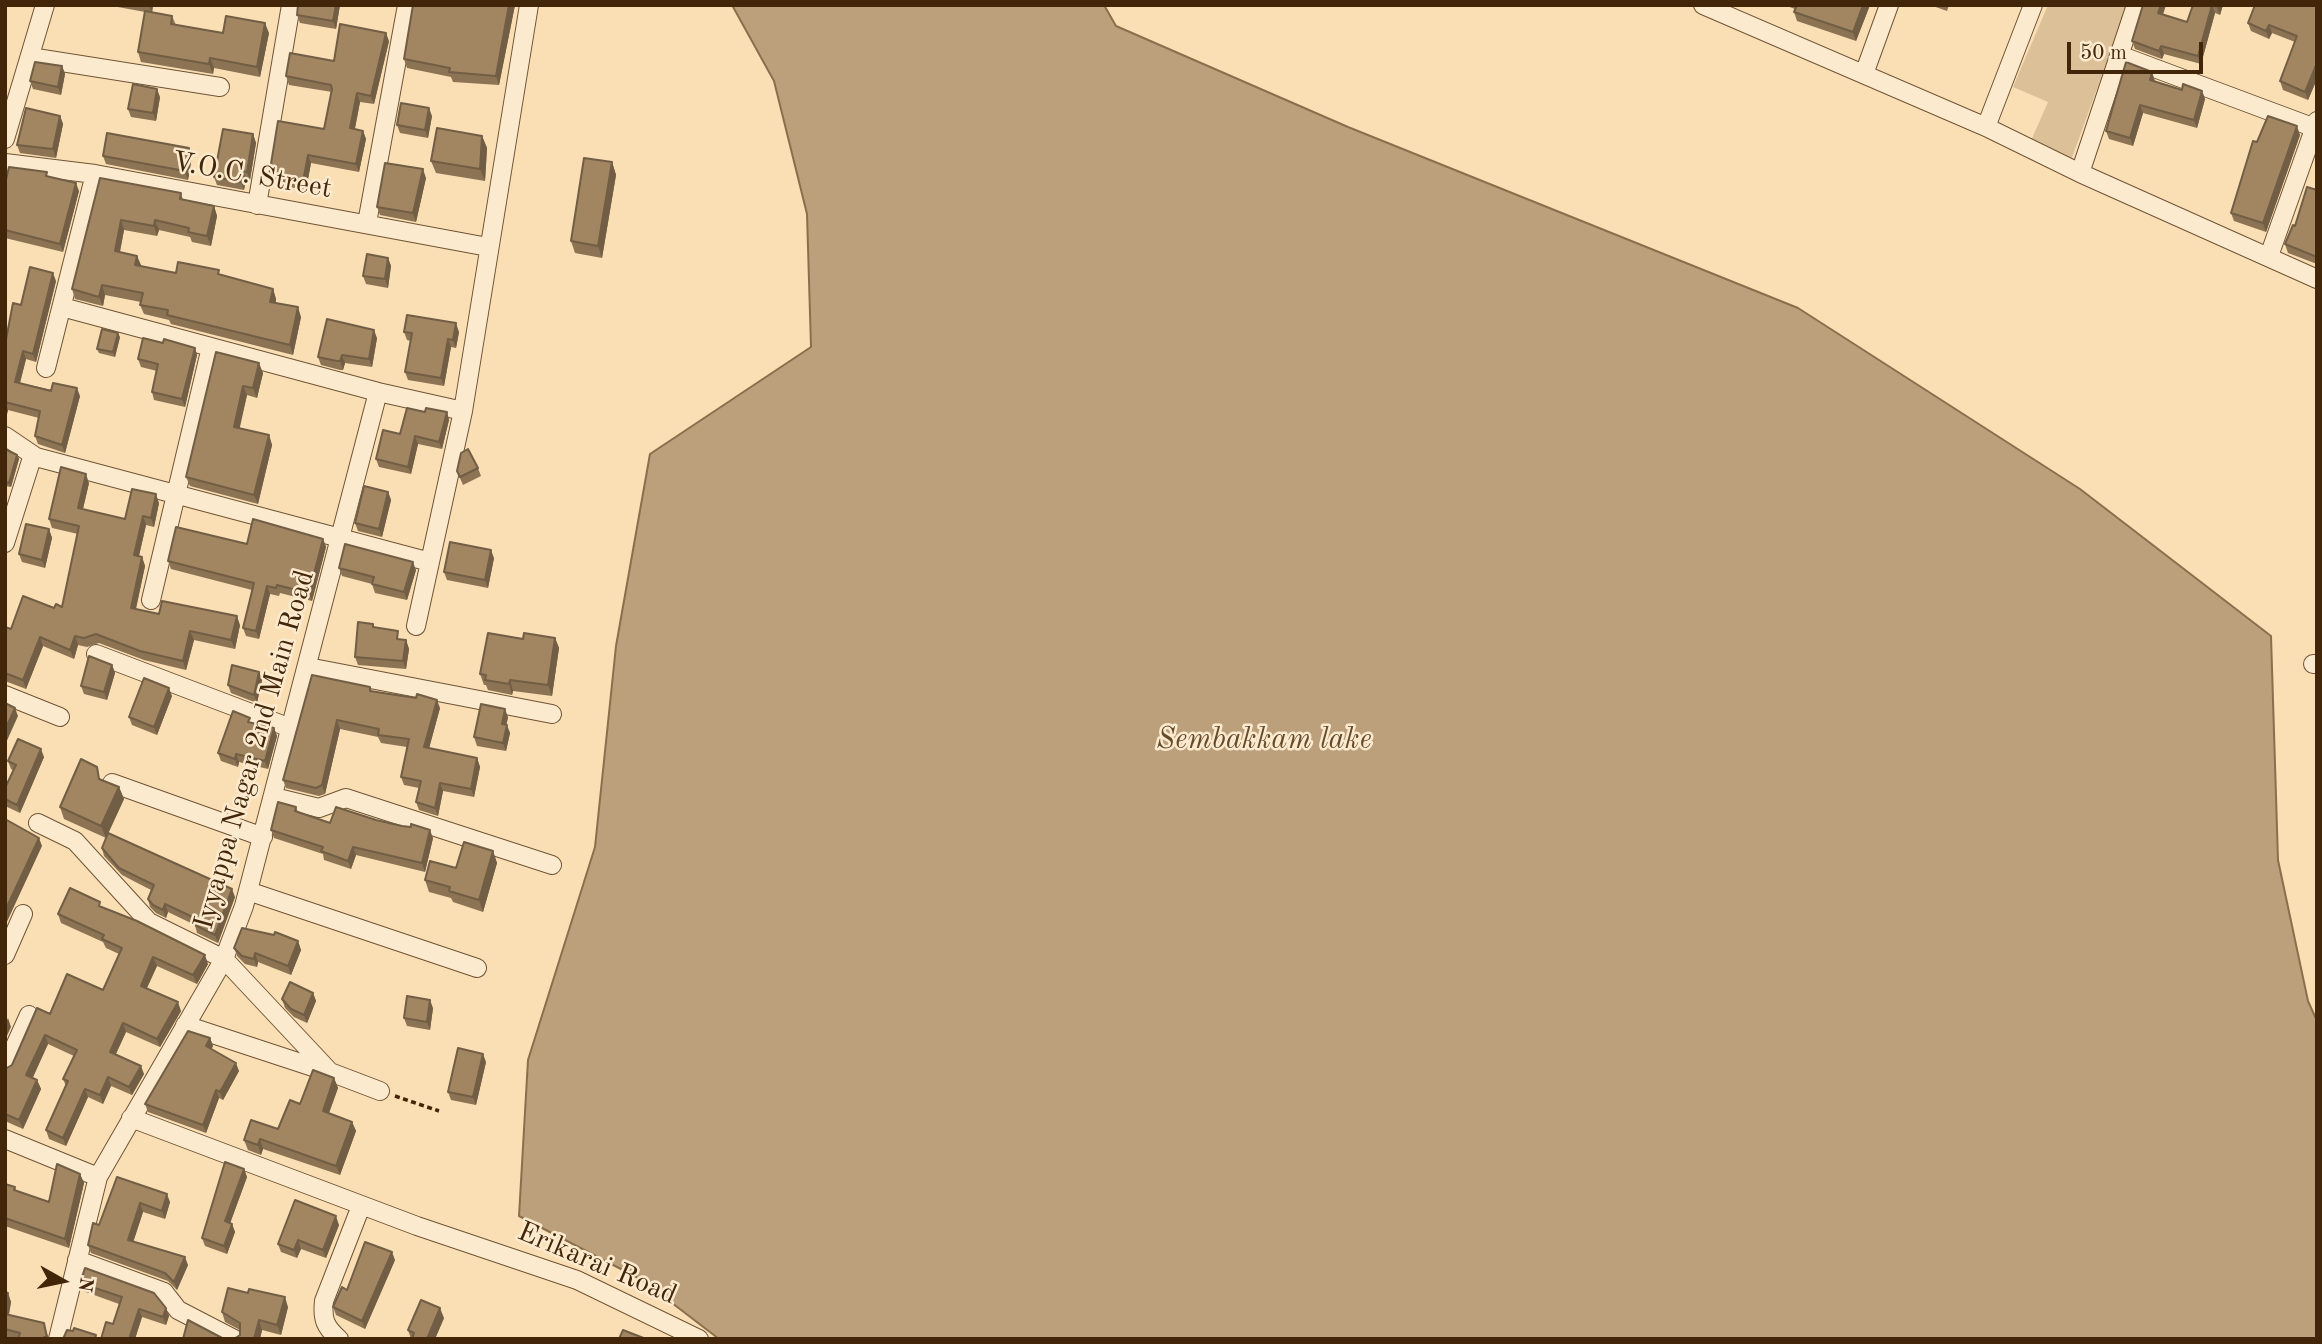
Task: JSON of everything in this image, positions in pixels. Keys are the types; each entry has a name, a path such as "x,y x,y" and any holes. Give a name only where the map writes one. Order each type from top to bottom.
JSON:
{"street":[{"path":"5,139 45,5"},
{"path":"257,205 291,5"},
{"path":"367,223 407,5"},
{"path":"416,626 463,411 529,5"},
{"path":"1703,5 1986,127 2080,173 2317,279"},
{"path":"1864,74 1889,5"},
{"path":"1986,127 2033,5"},
{"path":"2080,173 2122,56 2136,5"},
{"path":"2122,56 2316,125 2269,256"},
{"path":"30,57 220,88"},
{"name":"V.O.C. Street","path":"5,163 95,174 488,247"},
{"path":"46,368 95,174"},
{"path":"62,307 377,393 463,411"},
{"path":"151,600 211,347"},
{"name":"Iyyappa Nagar 2nd Main Road","path":"58,1339 97,1177 224,959 248,891 293,729 377,393"},
{"path":"5,436 36,457 430,562"},
{"path":"5,543 31,461 36,457"},
{"path":"96,654 293,729"},
{"path":"308,667 552,714"},
{"path":"5,695 60,717"},
{"path":"112,783 263,837"},
{"path":"274,797 319,808 346,798 552,865"},
{"path":"38,823 75,841 149,922 224,959 330,1072"},
{"path":"248,891 477,968"},
{"path":"5,955 23,914"},
{"path":"5,1068 29,1016"},
{"path":"185,1025 380,1091"},
{"name":"Erikarai Road","path":"131,1118 361,1206 577,1280 681,1334 699,1339"},
{"path":"5,1139 97,1177"},
{"path":"339,1339 327,1329 322,1316 324,1301 361,1206"},
{"path":"77,1261 164,1292 178,1310 221,1335 234,1339"}],"path":[{"path":"380,1091 439,1111"}],"shaded area":[{"path":"2048,5 2127,6 2070,163 2030,143 2048,102 2013,87"}],"water":[{"name":"Sembakkam lake","path":"732,5 1104,5 1116,26 1348,127 1798,308 2080,489 2271,636 2278,860 2308,1001 2317,1021 2317,1339 719,1339 642,1280 519,1216 528,1060 595,847 616,646 650,454 811,347 807,214 774,81"}],"building":[{"path":"298,5 336,5 333,21 297,15"},
{"path":"413,5 509,5 496,76 449,72 450,68 404,59"},
{"path":"1797,5 1863,5 1853,32 1794,12"},
{"path":"2143,5 2161,5 2158,13 2187,22 2193,5 2212,5 2198,56 2161,46 2159,51 2132,41"},
{"path":"2255,5 2317,6 2317,63 2305,92 2280,81 2297,36 2269,25 2266,31 2248,23"},
{"path":"145,11 172,16 171,24 223,33 226,16 265,23 257,67 210,58 209,64 138,52"},
{"path":"340,24 386,33 371,96 357,93 350,128 363,131 356,164 308,155 303,182 269,176 278,121 324,129 332,89 331,85 286,76 290,53 334,61"},
{"path":"35,62 62,66 58,87 30,81"},
{"path":"2126,62 2152,72 2150,80 2182,90 2183,84 2202,91 2194,120 2140,105 2130,138 2106,131"},
{"path":"133,84 157,89 153,113 128,109"},
{"path":"401,103 429,108 425,130 397,125"},
{"path":"26,108 60,116 53,149 17,145"},
{"path":"2268,116 2297,126 2263,223 2231,213 2253,141 2257,142"},
{"path":"437,128 482,136 480,169 431,161"},
{"path":"223,129 253,134 247,172 243,171 241,182 214,177"},
{"path":"107,133 189,148 185,171 103,156"},
{"path":"584,158 612,162 598,246 571,241"},
{"path":"385,163 423,169 413,213 377,207"},
{"path":"9,167 47,172 46,176 76,183 60,244 5,230 5,184"},
{"path":"100,178 181,193 180,199 214,206 207,236 188,232 189,228 155,220 154,226 121,220 115,251 137,256 135,265 176,273 178,262 219,270 218,274 273,289 270,302 298,307 290,345 167,315 168,310 140,305 143,293 102,285 99,297 72,289"},
{"path":"2307,187 2317,190 2317,257 2285,244 2293,225 2295,226"},
{"path":"367,254 388,258 385,279 363,276"},
{"path":"30,267 53,273 33,354 23,351 15,382 51,391 53,383 77,388 62,445 35,436 40,411 5,402 5,345 13,303 21,305"},
{"path":"407,315 456,323 453,340 448,339 441,378 405,372 412,333 404,332"},
{"path":"327,319 374,330 369,359 342,355 340,361 337,361 318,357"},
{"path":"102,329 118,333 113,352 97,349"},
{"path":"143,338 163,343 164,339 195,348 182,399 152,392 158,364 138,359"},
{"path":"216,352 259,363 253,388 243,386 234,427 269,435 254,495 186,477"},
{"path":"407,408 425,412 426,408 447,412 439,442 415,436 408,467 376,459 383,430 400,434"},
{"path":"5,449 17,455 9,483 5,482"},
{"path":"468,449 478,468 460,477 457,471 461,453"},
{"path":"61,467 86,474 78,508 125,519 132,489 156,494 151,518 143,516 134,555 142,557 131,608 159,614 162,601 237,616 231,640 190,631 183,661 140,651 96,634 84,638 75,636 70,650 40,637 23,680 5,673 5,627 11,629 23,596 54,608 56,604 62,607 79,526 49,519"},
{"path":"364,486 388,492 379,529 355,523"},
{"path":"253,519 323,539 309,593 277,585 276,588 267,586 256,631 243,628 254,583 168,561 176,527 247,544"},
{"path":"26,524 49,529 42,560 19,554"},
{"path":"450,542 491,550 485,580 444,572"},
{"path":"345,544 413,562 404,592 372,584 374,577 339,568"},
{"path":"358,622 398,631 397,639 406,640 403,661 355,657"},
{"path":"488,633 523,639 524,633 555,638 548,685 485,680 486,675 480,674"},
{"path":"89,656 112,665 104,692 81,686"},
{"path":"232,665 259,672 254,695 228,685"},
{"path":"312,675 370,687 370,691 416,698 417,694 437,700 424,747 477,758 471,789 440,783 435,808 416,802 421,781 401,777 409,739 378,735 379,729 337,720 322,785 316,788 283,780"},
{"path":"144,678 169,688 154,727 129,717"},
{"path":"5,703 15,708 5,730"},
{"path":"481,704 505,709 502,724 507,725 503,743 474,737"},
{"path":"233,711 250,718 248,722 274,728 265,761 236,754 235,759 218,753"},
{"path":"18,739 41,749 17,805 5,799 5,788 16,765 8,761"},
{"path":"81,759 97,767 99,779 119,787 101,826 60,807"},
{"path":"278,802 296,807 295,811 330,823 336,807 376,820 402,826 411,827 411,824 430,830 422,863 353,847 348,861 321,851 323,847 271,830"},
{"path":"5,819 39,838 5,911"},
{"path":"108,833 232,889 215,935 195,925 197,919 165,904 163,910 153,905 148,899 154,885 119,868 102,848"},
{"path":"464,842 493,851 479,900 449,891 450,887 425,880 430,861 456,868"},
{"path":"70,888 100,902 99,906 137,921 205,955 193,975 153,957 141,986 178,1002 157,1039 123,1023 110,1052 141,1066 129,1087 108,1077 100,1095 85,1089 63,1138 46,1130 68,1081 63,1079 77,1050 45,1035 26,1075 37,1080 19,1120 5,1114 5,1069 12,1065 37,1008 50,1014 67,974 103,990 122,948 102,939 104,935 58,914"},
{"path":"242,928 274,935 275,932 298,941 288,966 255,953 254,959 242,956 234,948"},
{"path":"290,982 313,993 304,1015 291,1009 282,999"},
{"path":"407,996 430,1000 427,1022 404,1018"},
{"path":"188,1031 210,1038 206,1046 236,1063 220,1092 216,1090 203,1125 145,1104"},
{"path":"458,1048 483,1054 473,1097 448,1092"},
{"path":"313,1070 334,1078 323,1111 352,1122 336,1166 260,1139 258,1145 244,1140 251,1120 278,1129 290,1100 300,1104"},
{"path":"225,1162 244,1169 225,1221 232,1224 224,1246 202,1238"},
{"path":"57,1164 80,1174 65,1239 5,1218 5,1184 15,1187 14,1190 49,1202"},
{"path":"117,1177 167,1194 162,1211 140,1203 128,1240 185,1257 174,1282 165,1273 88,1245 93,1223 99,1225"},
{"path":"295,1200 336,1216 323,1250 298,1240 294,1250 278,1244"},
{"path":"365,1242 392,1252 362,1321 333,1307 342,1287 347,1290"},
{"path":"85,1268 154,1293 166,1308 163,1317 139,1309 129,1339 101,1339 106,1322 113,1324 122,1297 80,1283"},
{"path":"228,1288 248,1293 249,1289 285,1297 277,1325 259,1320 254,1339 234,1339 240,1335 240,1323 222,1312"},
{"path":"421,1300 440,1308 427,1339 412,1339 414,1333 408,1330"},
{"path":"5,1314 44,1323 47,1338 18,1339 20,1333 5,1329"},
{"path":"188,1320 224,1339 183,1339"},
{"path":"74,1328 96,1335 95,1339 63,1339 67,1330 73,1331"},
{"path":"623,1330 646,1339 619,1339"}]}
